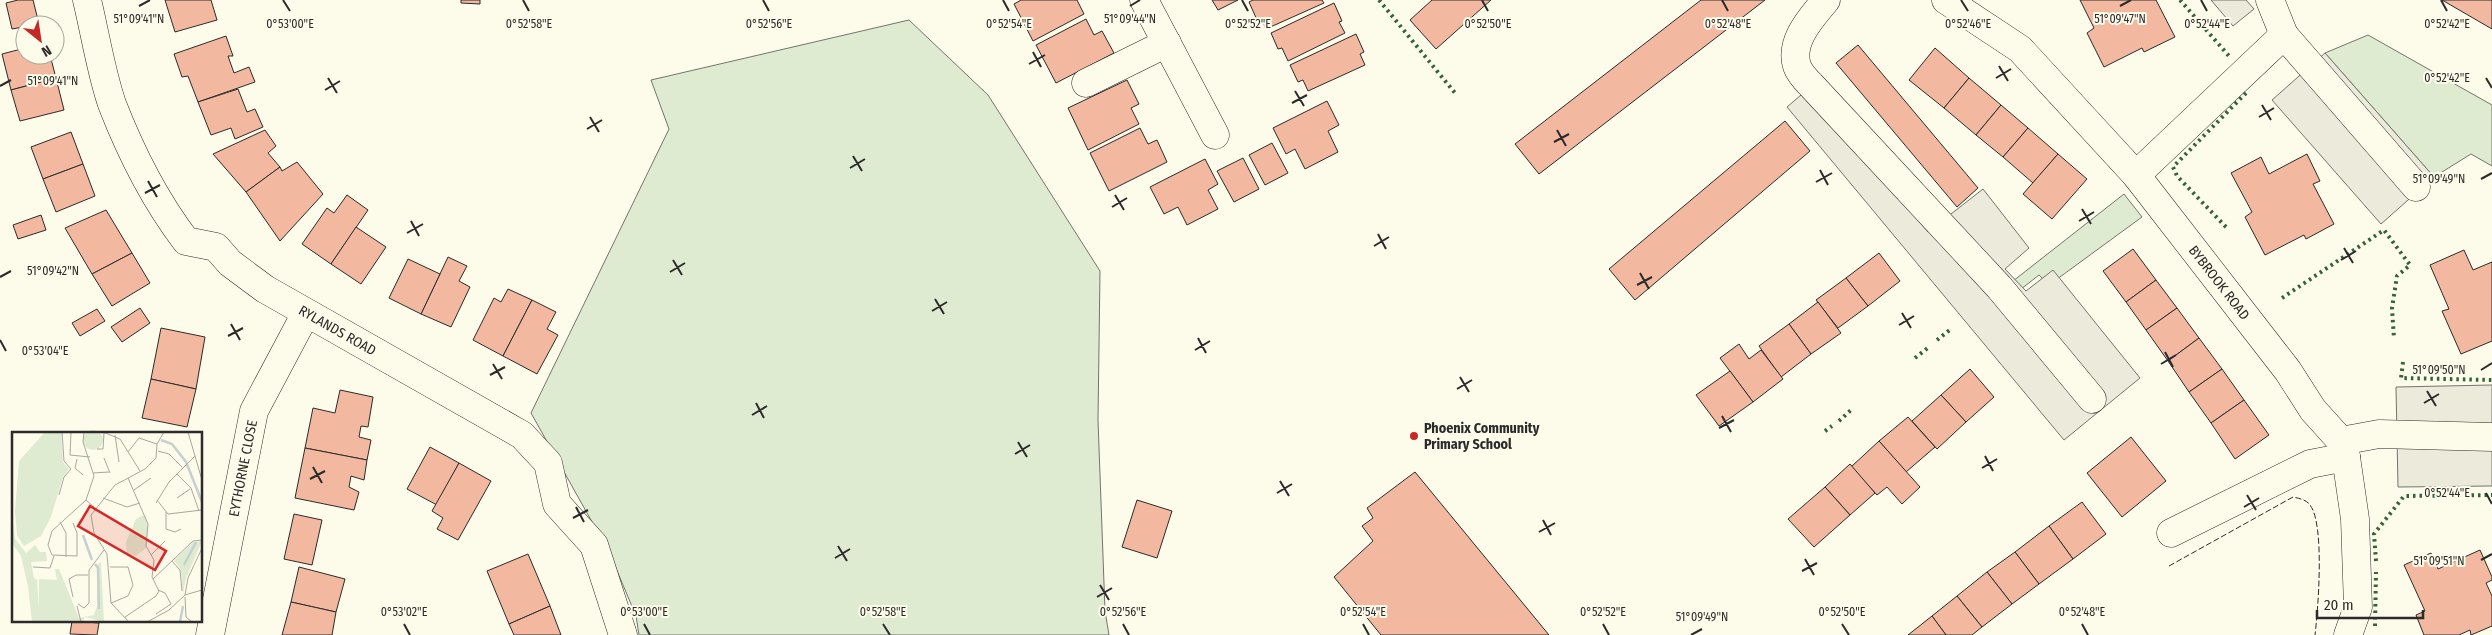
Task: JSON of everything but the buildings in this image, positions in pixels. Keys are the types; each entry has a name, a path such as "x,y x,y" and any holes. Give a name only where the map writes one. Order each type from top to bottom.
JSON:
{"street":[{"name":"RYLANDS ROAD","path":"87,0 112,102 146,182 162,209 186,241 216,247 230,263 266,290 522,435 548,463 556,504 594,545 623,635"},
{"path":"1144,0 1215,135"},
{"path":"1826,0 1799,37 1796,52 1797,66 1810,85 1999,287 2092,399"},
{"name":"BYBROOK ROAD","path":"1946,0 2020,49 2136,175 2288,371 2313,410 2343,449"},
{"path":"2270,0 2284,34 2416,187"},
{"path":"2136,175 2284,34"},
{"path":"1086,83 1167,43"},
{"name":"EYTHORNE CLOSE","path":"210,635 254,412 306,313"},
{"path":"2171,532 2310,464 2379,434 2492,437"},
{"path":"2343,449 2355,519 2358,607 2348,635"}],"green space":[{"path":"909,20 988,95 1100,271 1098,420 1105,611 1109,635 639,635 636,616 610,554 531,413 669,129 651,80"},
{"path":"2368,35 2492,105 2492,166 2471,154 2434,177 2325,53"},
{"path":"2124,194 2142,217 2049,285 2039,275 2016,293 2008,285"}],"shaded area":[{"path":"2211,0 2246,0 2254,9 2233,26"},
{"path":"2325,53 2434,177 2381,224 2272,100"},
{"path":"1808,89 1928,232 1983,189 2029,248 2005,269 2026,291 2053,270 2140,378 2064,440 1787,107"},
{"path":"2492,385 2492,486 2398,487 2396,387"}],"hedge":[{"path":"1379,0 1455,93"},
{"path":"2180,0 2229,56"},
{"path":"2226,227 2177,176 2173,167 2247,92"},
{"path":"2282,298 2384,230 2410,265 2397,276 2392,308 2394,339"},
{"path":"1937,340 1951,329"},
{"path":"1915,358 1929,347"},
{"path":"2403,362 2401,378 2492,380"},
{"path":"1839,421 1851,410"},
{"path":"1825,431 1832,426"},
{"path":"2376,561 2374,534 2404,496 2492,495"},
{"path":"2375,626 2376,572"}],"fence":[{"path":"2169,566 2293,497 2305,501 2309,503 2315,515 2318,530 2319,588 2315,635"}],"place":[{"name":"Phoenix Community Primary School","path":"1414,436"}]}
